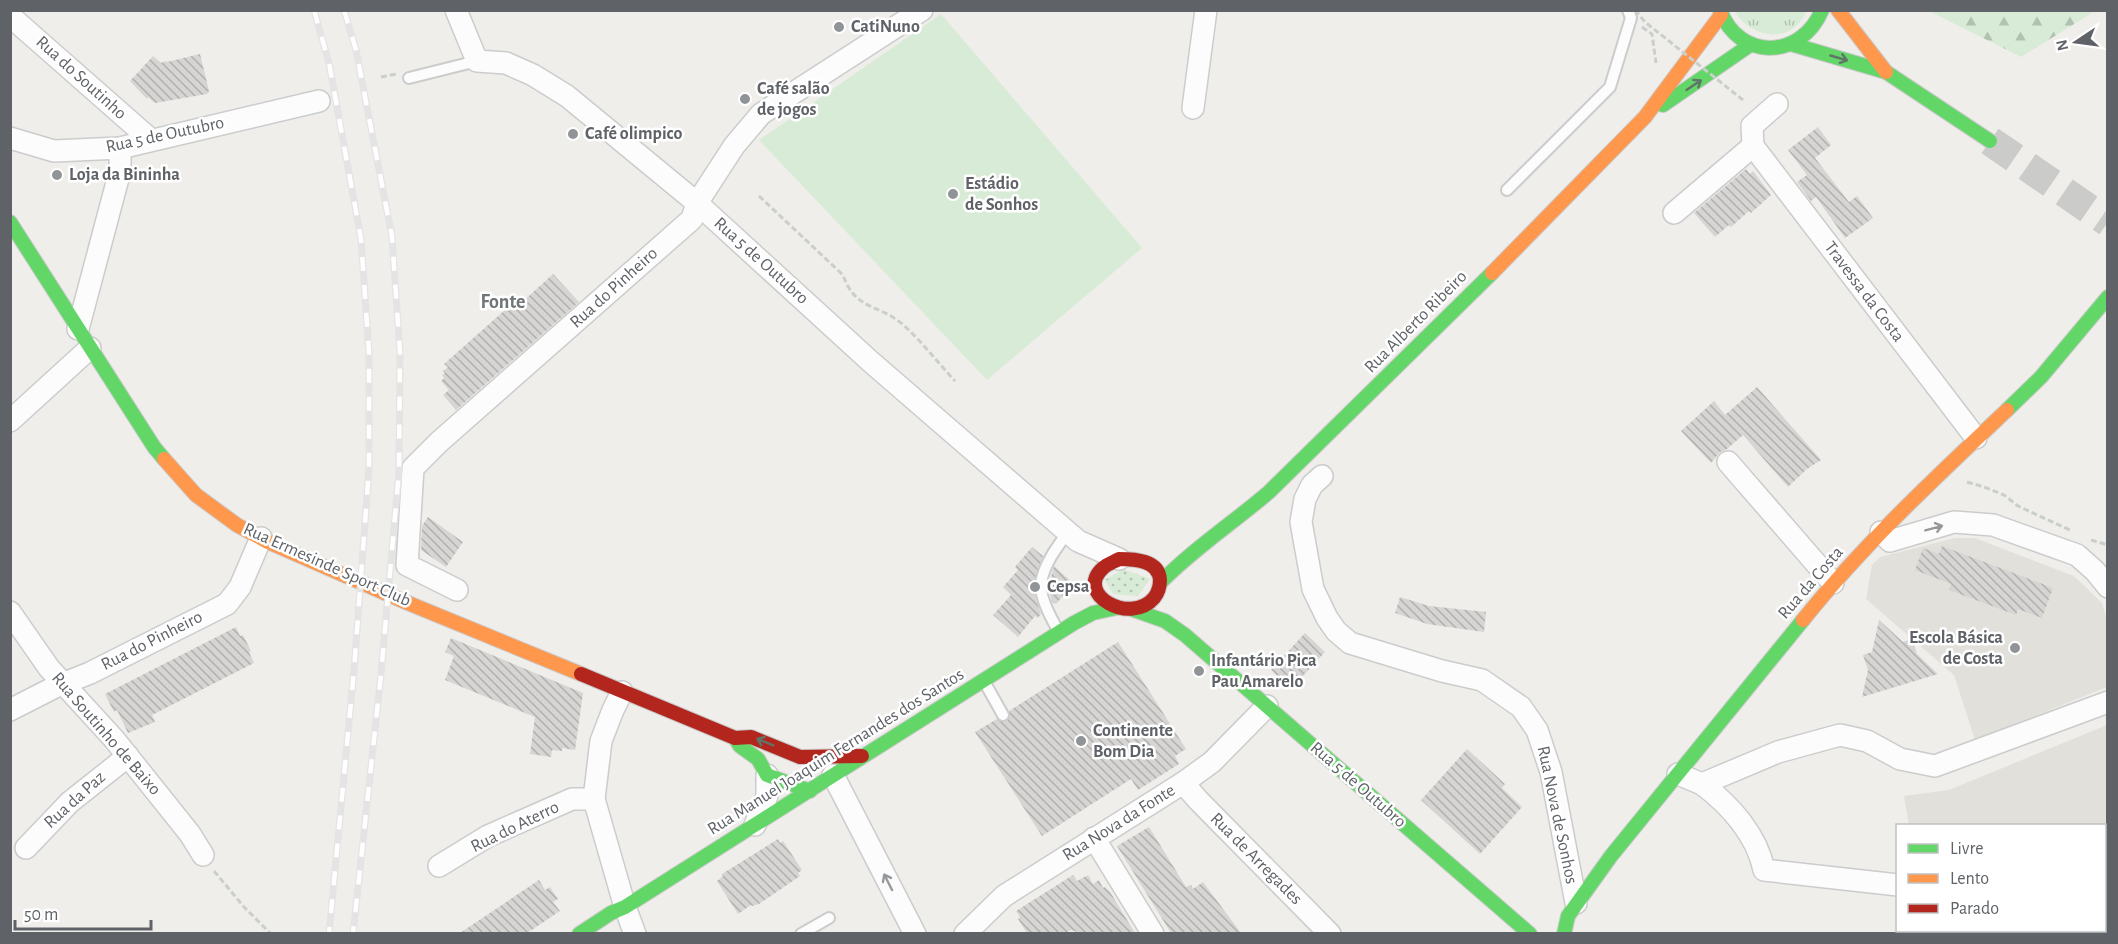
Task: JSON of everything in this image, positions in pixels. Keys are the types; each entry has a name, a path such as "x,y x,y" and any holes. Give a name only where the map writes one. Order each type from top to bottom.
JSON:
{"main road":[{"path":"1720,13 1728,27 1750,45 1778,48 1805,36 1816,25 1822,10"},
{"path":"1838,10 1886,72"},
{"name":"Rua Alberto Ribeiro","path":"1160,586 1181,561 1244,514 1269,492 1425,340 1645,117 1720,13"},
{"path":"1791,44 1886,72 1990,141"},
{"name":"Rua Alberto Ribeiro","path":"1645,117 1750,45"},
{"name":"Rua Ermesinde Sport Club","path":"10,222 154,447 196,495 237,525 261,538 403,601 622,692 735,738 751,736 805,774"},
{"name":"Rua da Costa","path":"1550,928 1572,910 1678,774 1833,583 1976,438 2042,377 2108,297"},
{"name":"Rua Alberto Ribeiro","path":"1126,559 1168,555 1204,542"},
{"path":"1074,623 1087,609 1099,570 1106,563 1126,559 1149,562 1158,571 1160,586 1156,597 1146,604 1131,609 1116,608 1104,603 1095,586"},
{"name":"Rua 5 de Outubro","path":"1160,586 1166,608 1185,635"},
{"name":"Rua Manuel Joaquim Fernandes dos Santos","path":"579,933 625,907 755,825 805,774 833,776 1074,623 1093,614 1116,608"},
{"name":"Rua 5 de Outubro","path":"1131,609 1165,621 1185,635 1530,933"},
{"name":"Rua Ermesinde Sport Club","path":"735,738 740,746 758,759 767,776 805,774 862,756"},
{"name":"Rua da Costa","path":"1564,933 1572,910"}],"street":[{"path":"456,10 477,61"},
{"name":"Rua do Pinheiro","path":"457,590 407,565 413,468 439,442 692,219 697,203 734,146 761,114 922,10"},
{"path":"1193,108 1206,10"},
{"name":"Rua do Soutinho","path":"10,16 151,140"},
{"name":"Rua 5 de Outubro","path":"477,61 506,63 533,75 567,96 697,203 871,362 1073,537 1090,560 1095,586"},
{"name":"Rua 5 de Outubro","path":"10,138 54,151 120,148 319,100"},
{"path":"1674,213 1753,146 1752,126 1777,104"},
{"name":"Travessa da Costa","path":"1753,146 1976,438"},
{"path":"78,329 120,171 120,148"},
{"path":"10,421 90,348"},
{"path":"1728,462 1833,583"},
{"name":"Rua Nova de Sonhos","path":"1322,476 1312,485 1305,499 1301,522 1313,589 1323,611 1336,631 1350,643 1442,671 1482,680 1521,707 1537,730 1551,772 1572,910"},
{"path":"1881,532 1890,541 1954,522 1993,525 2077,555 2108,587"},
{"name":"Rua 5 de Outubro","path":"1073,537 1126,559"},
{"name":"Rua do Pinheiro","path":"10,710 90,673 227,604 240,587 261,538"},
{"name":"Rua Soutinho de Baixo","path":"10,612 49,668 128,756 190,834 203,855"},
{"path":"622,692 601,741 594,799 625,907 635,933"},
{"path":"1702,784 1778,752 1840,735 1867,741 1900,759 1935,766 2108,702"},
{"name":"Rua Nova da Fonte","path":"965,933 1004,896 1183,783 1212,762 1267,706"},
{"name":"Rua da Paz","path":"26,848 70,802 128,756"},
{"path":"1678,774 1702,784 1717,795 1745,828 1761,854 1764,870 1896,885"},
{"path":"755,825 767,796 767,776"},
{"path":"833,776 915,933"},
{"name":"Rua de Arregades","path":"1183,783 1330,933"},
{"name":"Rua do Aterro","path":"439,866 488,836 572,799 594,799"},
{"path":"1094,838 1154,933"}],"lane":[{"path":"1507,190 1610,87 1631,13"},
{"name":"Rua 5 de Outubro","path":"409,78 477,61"},
{"path":"1059,633 1048,612 1040,584 1053,552 1073,537"},
{"path":"984,680 1003,715"},
{"path":"801,933 829,918"}],"path":[{"path":"1631,13 1652,34 1657,69"},
{"path":"1631,13 1743,100"},
{"path":"759,196 843,275 848,290 870,307 900,322 955,381"},
{"path":"1947,467 1962,481 2004,495 2018,506 2080,536"},
{"path":"2089,540 2108,545"},
{"path":"203,855 218,878 271,933"}],"shaded area":[{"name":"Escola Básica de Costa","path":"1955,538 1975,538 2074,576 2102,603 2107,620 2107,687 1975,740 1954,675 1866,599 1872,565 1880,557"},
{"path":"2107,725 2107,933 1927,933 2106,932 2106,824 1909,824 1904,796 1949,790"}],"green space":[{"path":"1735,11 1807,11 1798,24 1789,31 1771,34 1762,33 1746,25"},
{"path":"1929,11 2095,11 2021,57"},
{"name":"Estádio de Sonhos","path":"941,14 1142,248 987,380 759,140"},
{"path":"1123,569 1150,579 1138,596 1113,594 1105,580"}],"building":[{"path":"200,54 209,91 207,94 155,103 148,97 147,99 130,81 153,56 161,63"},
{"path":"1818,127 1831,145 1815,158 1849,202 1857,196 1873,218 1845,238 1816,197 1811,201 1797,182 1807,175 1788,150"},
{"path":"1746,169 1750,174 1753,171 1771,195 1751,213 1749,211 1715,237 1694,213"},
{"path":"553,274 579,302 456,410 443,395 449,390 441,381 445,373 443,371 448,367 444,364 514,302 518,306"},
{"path":"1757,387 1821,460 1807,469 1788,487 1743,435 1720,452 1711,463 1681,431 1714,401 1725,415"},
{"path":"428,517 463,542 446,567 421,550 422,526"},
{"path":"1942,546 2053,588 2042,618 2018,609 2016,615 1949,590 1951,584 1915,570 1923,548 1939,554"},
{"path":"1032,547 1043,556 1034,583 1035,597 1041,614 1038,618 1035,616 1018,637 993,615 1011,595 1003,587 1018,570 1015,567"},
{"path":"1054,566 1074,584 1056,604 1052,602 1048,588"},
{"path":"1400,597 1429,606 1486,612 1484,632 1427,624 1395,613"},
{"path":"1879,620 1903,642 1912,639 1917,654 1938,674 1862,697 1868,670 1863,655 1872,652"},
{"path":"236,627 251,651 249,652 254,663 152,715 155,722 128,733 117,710 114,712 105,694"},
{"path":"1305,633 1325,652 1291,689 1271,670"},
{"path":"451,638 583,693 575,750 562,748 562,751 552,750 551,757 530,754 535,717 445,680 454,656 445,652"},
{"name":"Continente Bom Dia","path":"1118,642 1186,749 1175,756 1179,764 1138,790 1131,779 1042,836 975,732 997,719 1002,722 1007,721 1010,716 1009,711"},
{"path":"1467,749 1505,784 1502,788 1522,807 1480,854 1421,800"},
{"path":"1149,827 1186,887 1191,885 1193,889 1203,882 1241,933 1171,933 1117,846"},
{"path":"778,839 780,843 783,841 802,870 798,873 800,876 759,904 751,905 738,914 717,881 723,876 722,874"},
{"path":"1073,875 1077,881 1088,875 1093,884 1099,880 1103,888 1105,887 1110,892 1135,933 1080,933 1071,930 1066,933 1027,933 1016,911"},
{"path":"539,880 545,890 550,887 558,899 553,902 560,911 527,933 460,933"}],"tunnel":[{"path":"1990,141 2108,222"}],"railway":[{"path":"314,10 329,63 361,239 369,353 369,469 354,670 329,934"},
{"path":"344,10 356,50 392,237 400,353 399,471 381,674 353,934"}],"traffic: fast":[{"path":"1720,10 1729,27 1741,39 1755,46 1770,48 1786,45 1800,38 1812,26 1822,10"},
{"path":"1791,44 1886,72 1990,141"},
{"path":"1663,105 1750,45"},
{"path":"10,222 154,447 164,459"},
{"path":"1160,583 1269,492 1492,273"},
{"path":"2007,410 2041,377 2108,297"},
{"path":"579,934 1074,623 1093,613 1116,608"},
{"path":"1131,609 1165,621 1185,635 1530,934"},
{"path":"1564,934 1568,916 1611,856 1803,620"},
{"path":"735,738 740,746 758,759 767,775 810,791"}],"traffic: slow":[{"path":"1838,10 1886,72"},
{"path":"1492,273 1645,117 1721,15"},
{"path":"1803,620 1876,538 2007,410"},
{"path":"164,459 196,495 237,525 266,541 403,601 581,674"}],"traffic: jam":[{"path":"1119,559 1145,562 1159,573 1158,592 1144,606 1132,609 1120,608 1100,596 1095,588 1096,578 1103,568 1119,559"},
{"path":"581,674 735,738 751,737 800,757 862,756"}],"place":[{"name":"CatiNuno","path":"839,27"},
{"name":"Café salão de jogos","path":"745,99"},
{"name":"Café olimpico","path":"573,134"},
{"name":"Loja da Bininha","path":"57,175"},
{"name":"Estádio de Sonhos","path":"953,194"},
{"name":"Cepsa","path":"1035,587"},
{"name":"Escola Básica de Costa","path":"2015,648"},
{"name":"Infantário Pica Pau Amarelo","path":"1199,671"},
{"name":"Continente Bom Dia","path":"1081,741"}],"district":[{"name":"Fonte","path":"503,302"}]}
